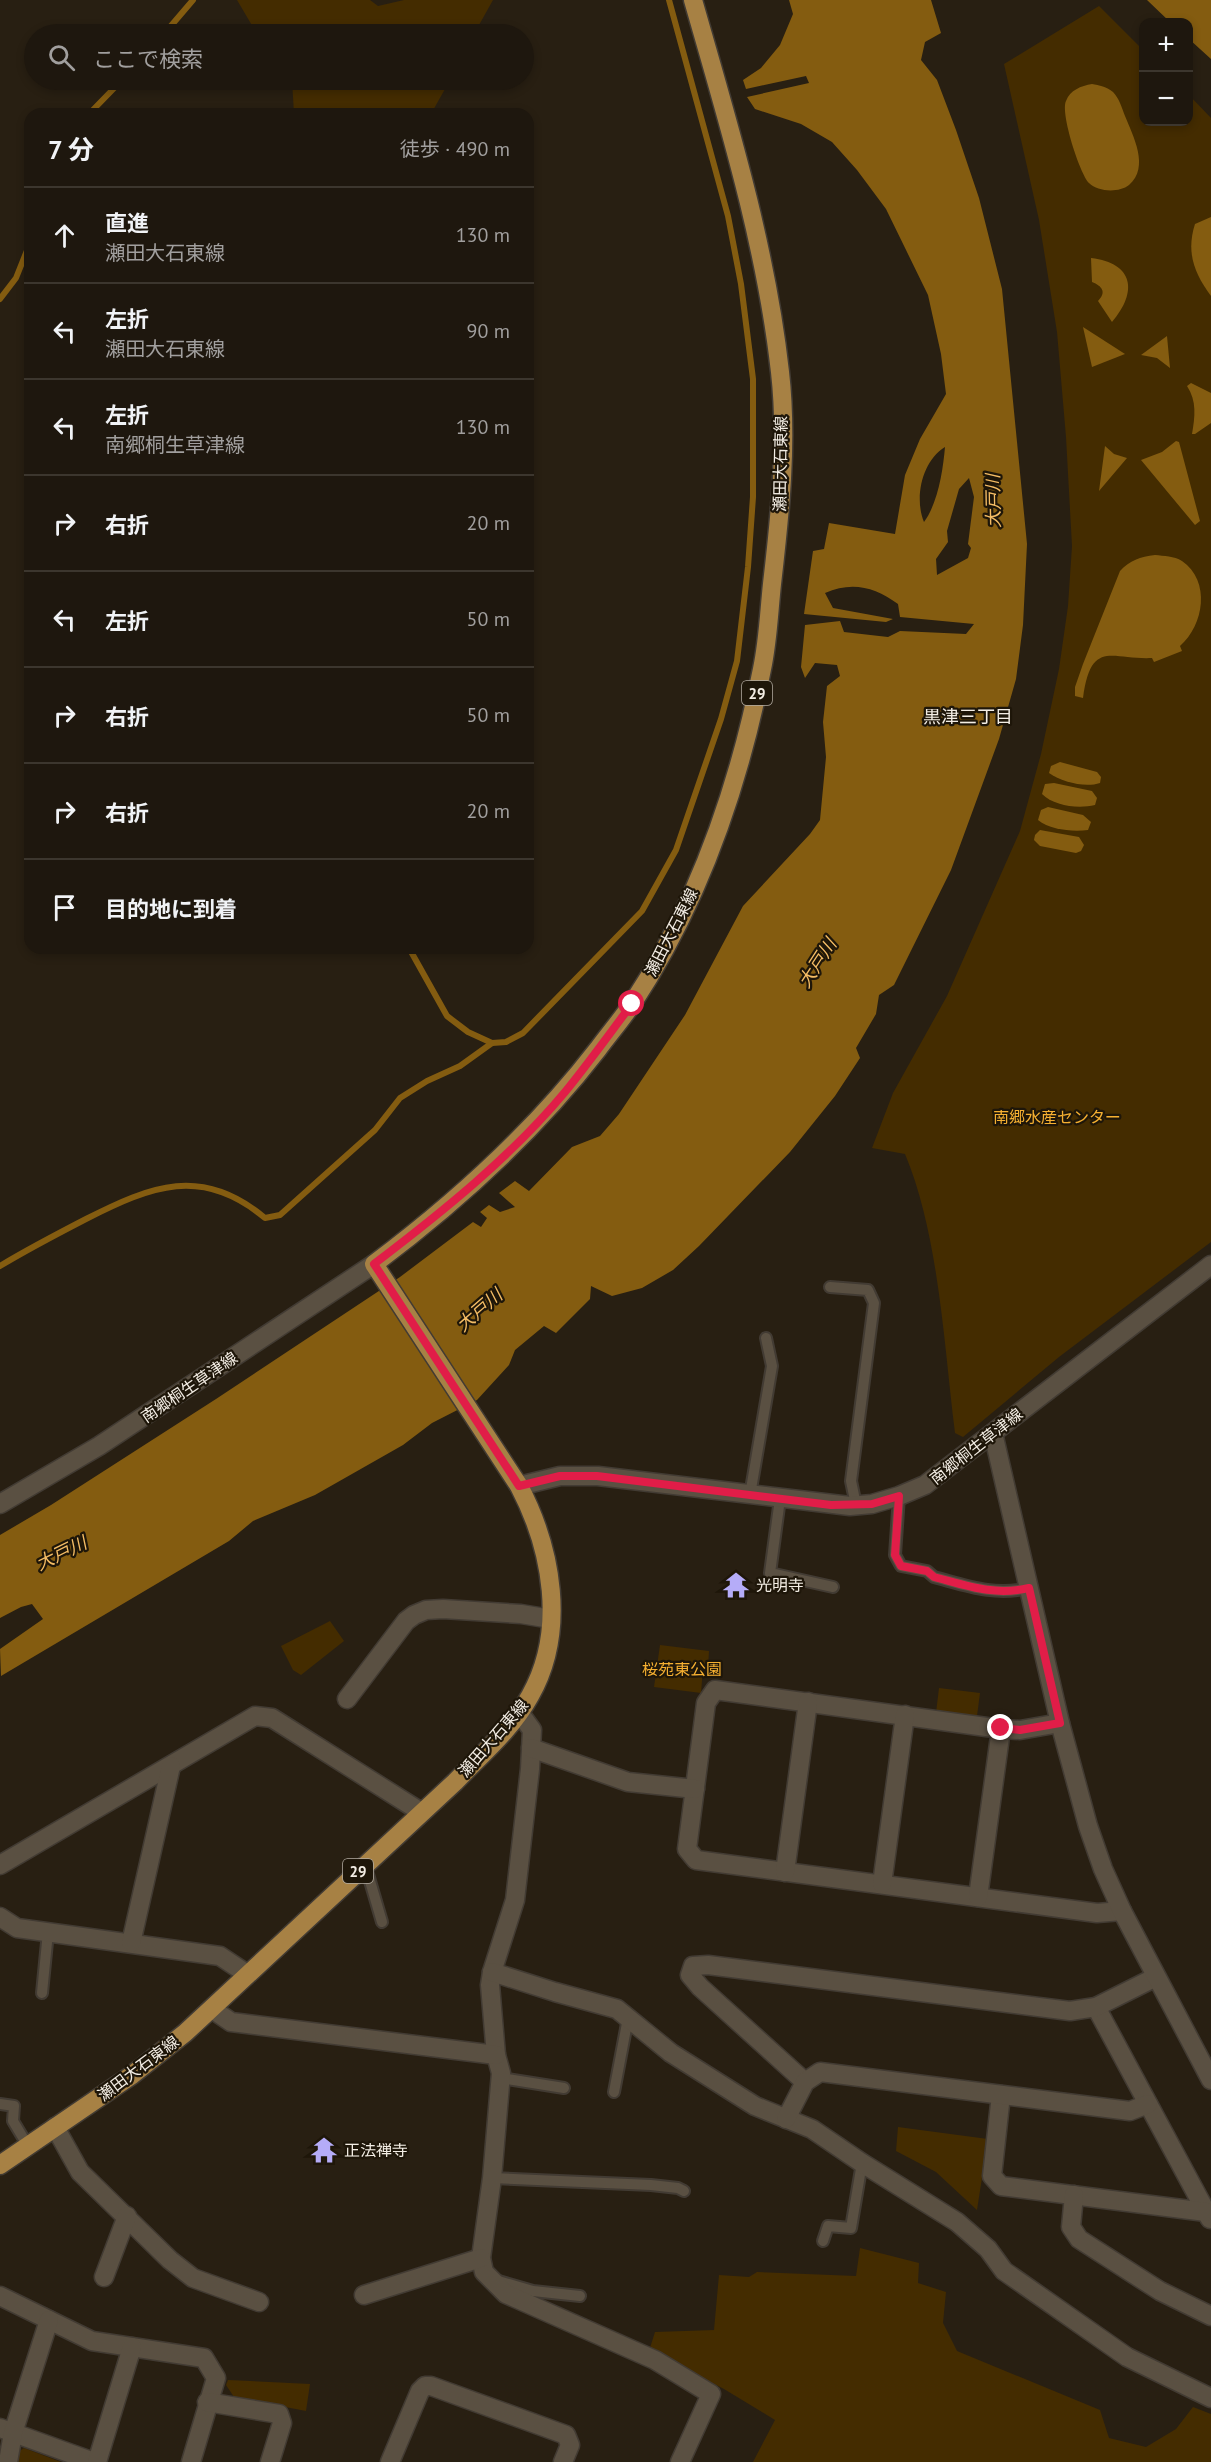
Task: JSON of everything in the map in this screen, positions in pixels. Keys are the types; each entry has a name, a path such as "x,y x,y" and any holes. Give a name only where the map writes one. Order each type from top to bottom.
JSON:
{"main road":[{"name":"瀬田大石東線","path":"0,2164 159,2055 212,2009 455,1782 530,1697 547,1653 551,1619 547,1562 539,1531 519,1486 379,1271 417,1231 506,1154 564,1093 632,1004 678,922 708,855 744,748 763,665 783,490 781,375 767,282 725,111 693,0"}],"street":[{"name":"南郷桐生草津線","path":"519,1486 560,1476 597,1476 831,1505 856,1506 899,1496 925,1485 1211,1265"},
{"name":"南郷桐生草津線","path":"0,1504 99,1446 379,1271"},
{"path":"993,1433 1060,1723 1088,1826 1122,1911 1211,2080"},
{"path":"347,1699 406,1622 420,1612 443,1609 521,1614 551,1619"},
{"path":"1060,1723 1020,1730 715,1690 706,1703 687,1849 696,1860 1097,1913 1122,1911"},
{"path":"785,1872 808,1702"},
{"path":"519,1712 532,1730 531,1748 515,1900 492,1971 490,1985 496,2055 501,2078 492,2178 481,2258 484,2272 506,2294 655,2360 711,2394 680,2462"},
{"path":"882,1884 904,1715"},
{"path":"0,1865 255,1716 272,1718 421,1812"},
{"path":"978,1897 1001,1728"},
{"path":"531,1748 628,1782 695,1789"},
{"path":"131,1943 171,1766"},
{"path":"0,1917 17,1928 220,1956 247,1974"},
{"path":"805,2082 700,1987 690,1975 693,1966 708,1965 1070,2011 1096,2007 1156,1977"},
{"path":"492,1971 617,2009 671,2053 716,2082 755,2106 812,2129 957,2222 988,2249 1004,2271 1127,2356 1211,2398"},
{"path":"1096,2007 1209,2216"},
{"path":"212,2009 231,2022 496,2055"},
{"path":"786,2119 805,2082 820,2072 1130,2111 1148,2104"},
{"path":"1001,2095 992,2176 1001,2186 1209,2216"},
{"path":"55,2127 80,2172 170,2260 193,2278 259,2302"},
{"path":"1074,2195 1071,2227 1079,2239 1160,2291 1211,2316"},
{"path":"104,2277 127,2216"},
{"path":"364,2295 481,2258"},
{"path":"0,2295 86,2339 204,2358 216,2378 191,2462"},
{"path":"8,2462 7,2431 49,2320"},
{"path":"7,2431 96,2462 132,2347"},
{"path":"390,2462 420,2391 425,2386 431,2386 566,2435 570,2445 563,2462"},
{"path":"207,2402 279,2414 282,2423 270,2462"}],"lane":[{"path":"831,1287 868,1290 874,1303 851,1481 856,1506"},
{"path":"750,1495 772,1366 766,1338"},
{"path":"899,1496 895,1555 901,1566 927,1571 934,1577 993,1592 1010,1592 1029,1588"},
{"path":"780,1499 771,1574 833,1587"},
{"path":"365,1864 382,1922"},
{"path":"42,1993 48,1932"},
{"path":"614,2092 628,2018"},
{"path":"501,2078 564,2088"},
{"path":"0,2104 14,2106 13,2121 28,2146"},
{"path":"823,2241 828,2226 851,2228 862,2163"},
{"path":"492,2178 651,2185 678,2187 684,2192"},
{"path":"489,2278 533,2291 580,2296"}],"green space":[{"path":"237,0 370,0 378,6 404,0 493,0 480,24 251,24"},
{"name":"南郷水産センター","path":"1099,6 1139,46 1139,126 1193,126 1193,99 1211,118 1211,1242 1059,1357 963,1437 955,1433 939,1291 926,1220 916,1186 905,1154 872,1148 893,1093 947,996 1020,831 1041,754 1059,669 1068,606 1072,546 1057,332 1039,220 1004,64"},
{"path":"293,90 444,90 434,108 294,108"},
{"path":"330,1621 344,1641 301,1675 293,1670 281,1646"},
{"name":"桜苑東公園","path":"660,1645 709,1651 708,1668 703,1668 701,1693 654,1687"},
{"path":"939,1688 980,1693 977,1716 936,1713"},
{"path":"898,2127 988,2139 977,2210 936,2172 896,2151"},
{"path":"860,2248 919,2263 918,2283 946,2292 943,2323 957,2351 1100,2410 1109,2438 1146,2447 1176,2429 1193,2407 1211,2414 1211,2462 753,2462 775,2420 724,2389 649,2351 655,2332 714,2330 719,2275 749,2277 757,2272 856,2276"},
{"path":"228,2380 310,2384 306,2411 234,2397 226,2385"},
{"path":"24,2448 61,2462 17,2462 18,2452"}],"water":[{"name":"大戸川","path":"789,0 931,0 941,33 925,42 921,60 937,80 956,130 979,198 1002,289 1027,544 1023,625 1016,679 999,739 951,870 894,985 879,995 876,1014 856,1048 860,1058 835,1096 790,1152 673,1270 642,1288 612,1296 591,1286 590,1299 556,1333 544,1326 515,1350 509,1365 477,1400 432,1423 403,1445 315,1495 253,1521 229,1541 1,1676 0,1649 43,1619 32,1604 0,1618 0,1535 216,1399 400,1277 473,1222 481,1227 487,1218 480,1212 489,1205 500,1212 515,1207 499,1193 515,1181 529,1191 572,1147 600,1136 619,1114 685,1015 743,906 810,834 820,820 826,757 823,722 827,686 840,676 837,665 815,663 805,678 801,667 805,625 840,621 844,632 888,637 900,631 966,634 974,624 900,617 898,604 889,598 872,590 854,587 835,589 825,593 833,608 893,619 886,622 804,614 813,551 824,549 829,523 895,534 905,475 920,439 946,394 941,354 928,295 886,209 857,170 832,142 801,124 755,109 747,97 809,83 806,76 746,89 743,80 761,68 780,45 793,14","holes":["945,447 936,496 924,522 920,502 922,481 931,461","969,478 974,497 968,544 971,548 968,558 937,575 936,559 948,542 947,531 959,489"]},
{"path":"1147,0 1211,0 1211,59 1193,43 1193,18 1166,18"},
{"path":"1092,84 1108,89 1117,97 1138,151 1139,161 1135,178 1125,188 1103,190 1089,183 1072,143 1066,118 1066,101 1076,89"},
{"path":"1211,217 1211,296 1196,270 1191,244 1195,224"},
{"path":"1091,258 1116,266 1127,281 1126,300 1112,322 1098,301 1103,292 1101,287 1092,282"},
{"path":"1083,327 1125,354 1092,367"},
{"path":"1167,336 1170,368 1157,358 1141,355"},
{"path":"1191,383 1211,393 1211,423 1195,434 1192,434 1194,403 1187,386"},
{"path":"1176,441 1179,442 1200,521 1195,525 1141,460 1162,452"},
{"path":"1105,446 1114,454 1127,458 1099,491"},
{"path":"1155,555 1182,561 1197,580 1201,603 1199,615 1195,627 1180,646 1182,651 1154,662 1152,658 1106,656 1092,667 1083,698 1075,696 1075,687 1083,664 1120,571 1136,560"},
{"path":"1060,762 1097,772 1101,777 1100,783 1088,785 1074,783 1049,773 1051,766"},
{"path":"1054,783 1092,791 1097,798 1095,805 1081,807 1060,804 1047,798 1042,794 1045,784"},
{"path":"1048,807 1083,815 1091,822 1088,830 1062,830 1038,820 1041,810"},
{"path":"1040,830 1079,837 1084,845 1081,851 1076,853 1040,846 1034,840"}],"waterway":[{"path":"173,24 193,0"},
{"path":"0,1266 110,1207 133,1197 176,1186 198,1186 220,1191 242,1201 265,1218 280,1215 375,1130 400,1098 427,1081 460,1066 492,1043 506,1042 523,1033 642,911 676,850 721,719 737,661 748,567 753,497 753,379 741,284 728,216 669,0"},
{"path":"95,108 112,90"},
{"path":"0,299 16,278 24,258"},
{"path":"412,954 447,1016 468,1032 492,1043"}],"place":[{"name":"光明寺","path":"736,1585"},
{"name":"正法禅寺","path":"324,2150"}],"district":[{"name":"黒津三丁目","path":"968,716"}],"route":[{"path":"632,1004 564,1093 506,1154 417,1231 374,1264 519,1486 560,1476 597,1476 831,1505 872,1504 899,1496 895,1555 901,1566 927,1571 934,1577 993,1592 1010,1592 1029,1588 1060,1723 1020,1730 1001,1728"}]}
